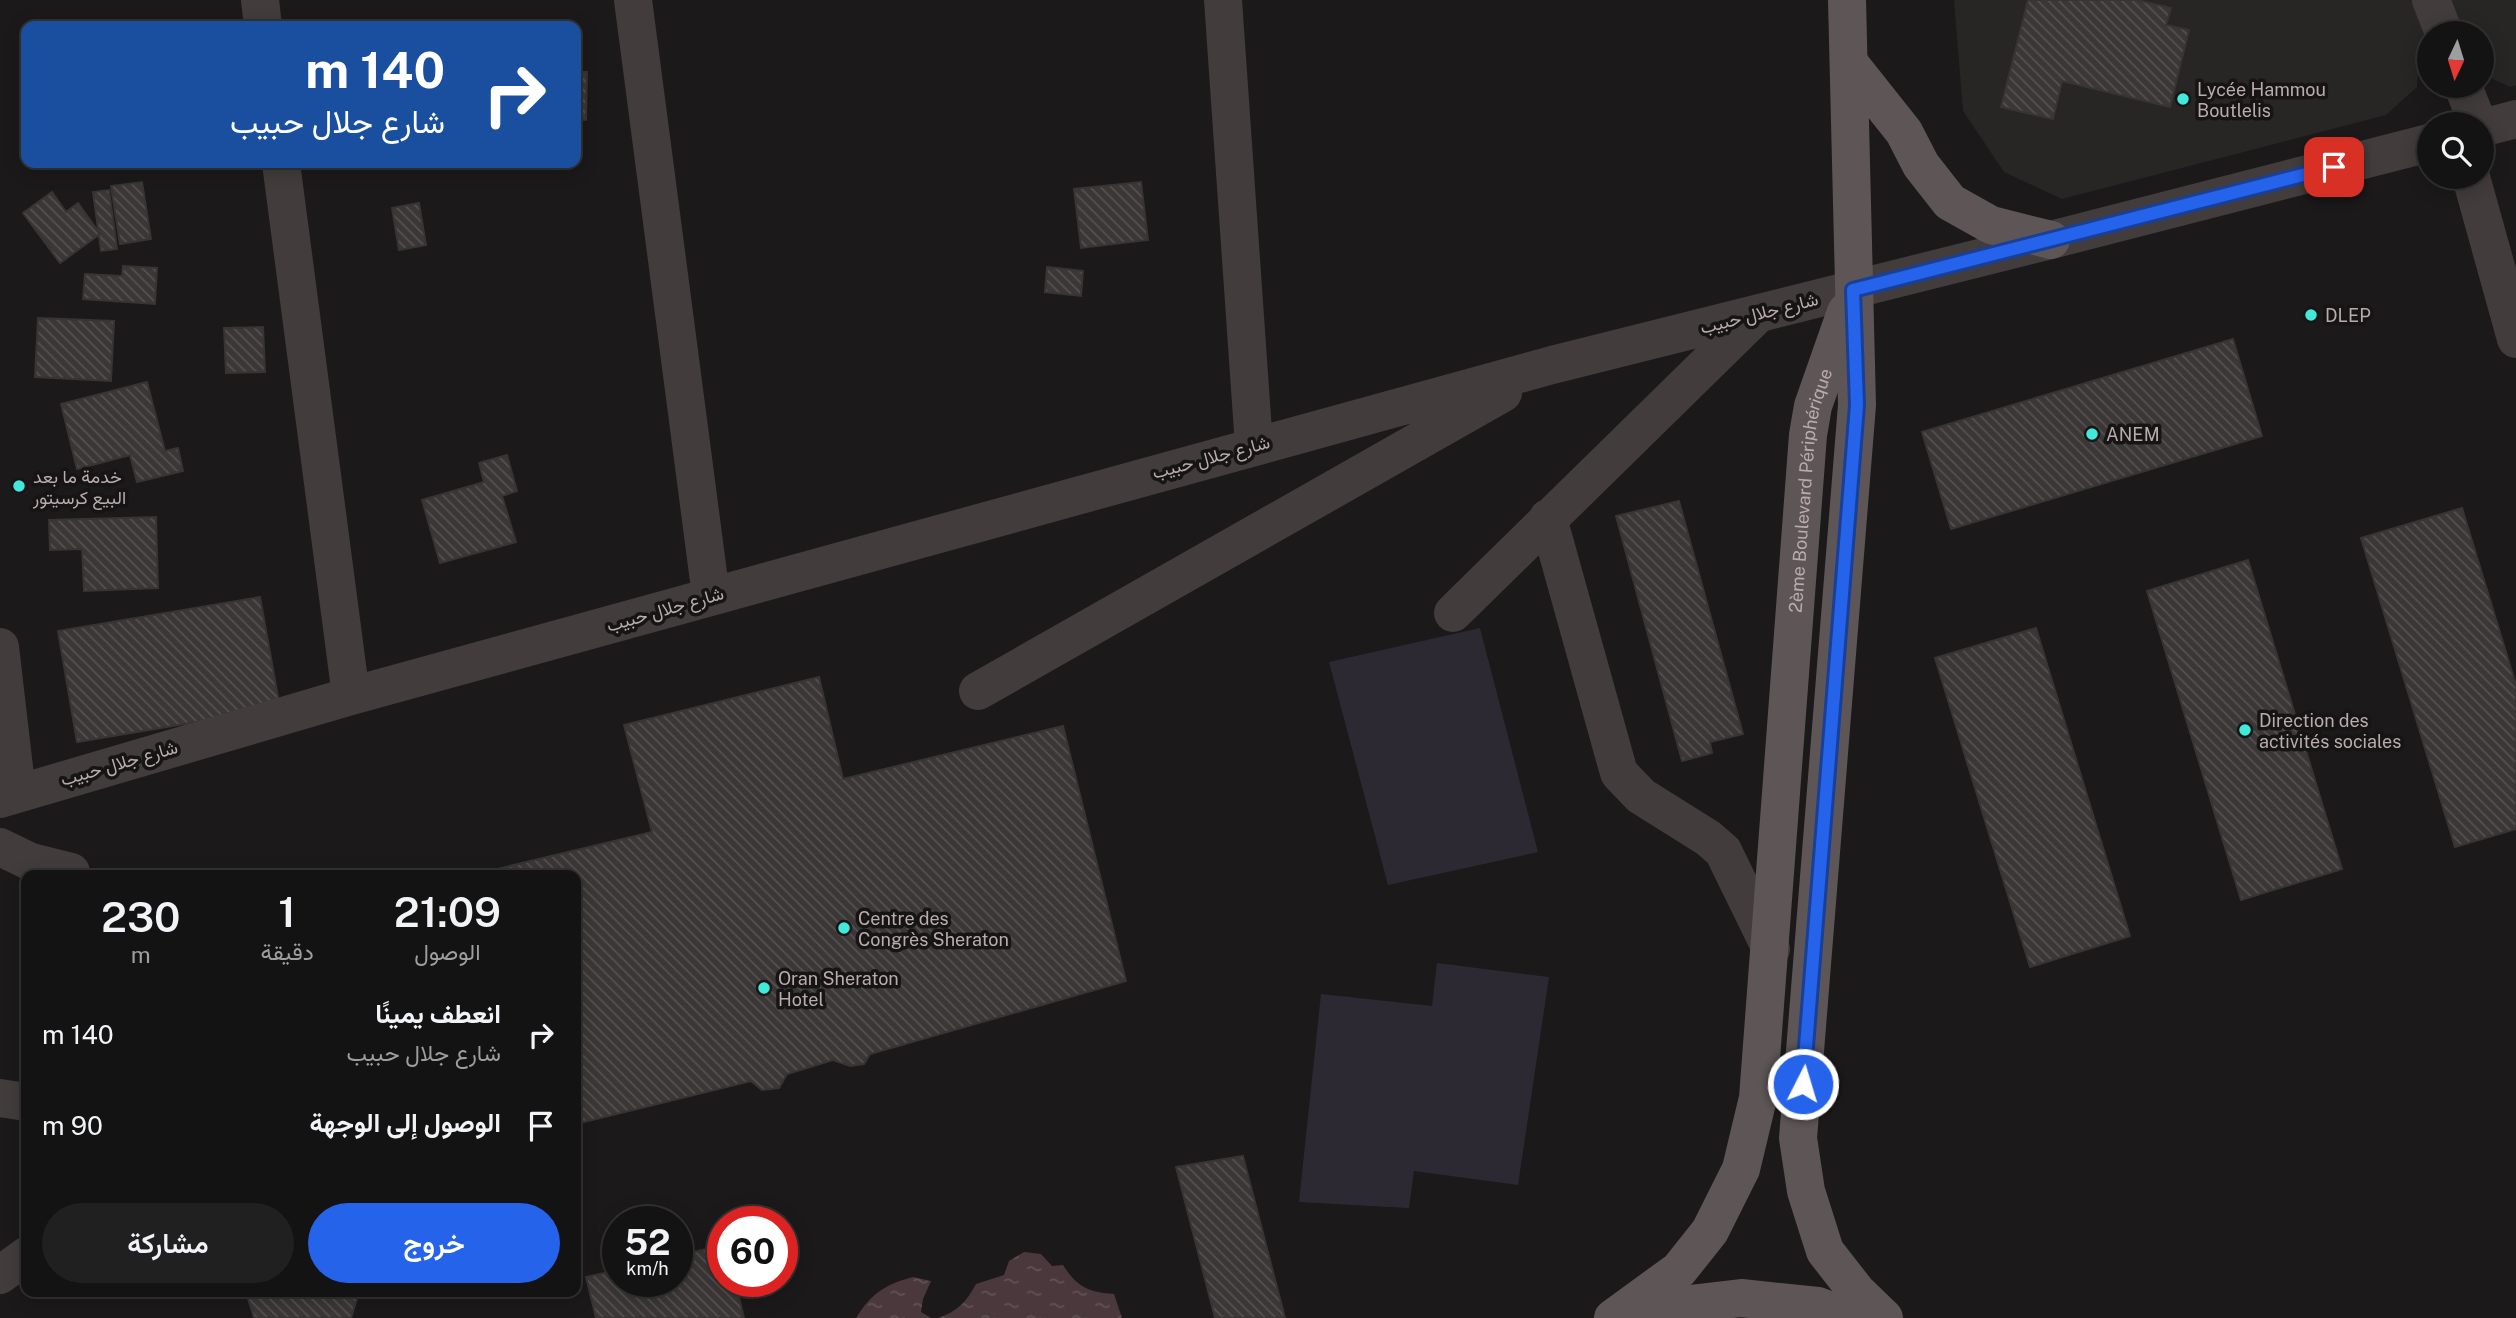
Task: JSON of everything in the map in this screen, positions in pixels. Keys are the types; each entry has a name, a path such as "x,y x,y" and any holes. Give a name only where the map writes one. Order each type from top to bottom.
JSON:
{"main road":[{"path":"1847,0 1853,290"},
{"path":"1850,64 1904,132 1921,165 1950,202 1992,225 2051,240"},
{"name":"2ème Boulevard Périphérique","path":"1613,1318 1679,1270 1710,1231 1741,1169 1758,1098 1808,435 1813,406 1853,290"},
{"name":"2ème Boulevard Périphérique","path":"1853,290 1857,405 1798,1138 1806,1191 1825,1251 1857,1292 1884,1318"},
{"path":"1633,1318 1664,1307 1741,1298 1818,1306 1849,1318"}],"street":[{"path":"260,0 262,21"},
{"path":"633,0 711,596"},
{"path":"1223,0 1254,446"},
{"path":"2431,0 2439,21"},
{"path":"2494,125 2516,119"},
{"name":"شارع جلال حبيب","path":"9,796 351,696 1552,365 2417,145"},
{"path":"282,168 351,696"},
{"path":"2474,189 2516,339"},
{"path":"1453,613 1761,312"},
{"path":"978,691 1552,365"},
{"path":"1548,518 1619,773 1641,796 1708,838 1723,851 1770,948"},
{"path":"0,648 9,796"},
{"path":"0,848 31,862 63,870"},
{"path":"0,1098 21,1101"},
{"path":"0,1275 21,1260"}],"shaded area":[{"name":"Lycée Hammou Boutlelis","path":"1954,0 2516,0 2516,85 2510,87 2494,80 2494,21 2417,21 2417,87 2386,115 2062,199 2004,172 1963,111"},
{"path":"1480,628 1538,852 1388,885 1329,662"},
{"path":"1437,963 1549,977 1518,1185 1414,1171 1409,1208 1299,1202 1321,994 1432,1006"}],"water":[{"path":"1024,1252 1041,1254 1052,1266 1063,1265 1073,1279 1084,1287 1114,1294 1122,1318 938,1318 961,1305 976,1284 1004,1275 1009,1261"},
{"path":"913,1277 931,1281 921,1312 931,1318 856,1318 880,1291"}],"building":[{"path":"2028,0 2137,0 2171,8 2166,25 2189,30 2170,107 2062,81 2053,119 2001,107"},
{"path":"581,72 587,72 586,120 581,120"},
{"path":"142,182 151,239 120,244 111,186"},
{"path":"1141,182 1148,240 1081,248 1074,189"},
{"path":"109,190 117,249 101,251 93,192"},
{"path":"52,192 66,212 78,203 100,234 60,263 23,213"},
{"path":"419,203 426,245 399,250 392,208"},
{"path":"123,266 157,268 155,304 83,299 85,274 122,276"},
{"path":"1047,267 1083,271 1081,296 1045,292"},
{"path":"38,318 114,321 111,381 35,377"},
{"path":"263,327 265,372 226,373 224,328"},
{"name":"ANEM","path":"2233,339 2262,436 1951,529 1922,432"},
{"path":"147,382 165,451 178,448 183,471 137,482 130,455 77,469 61,404"},
{"path":"507,455 517,491 502,496 516,542 440,563 422,500 484,482 479,463"},
{"path":"1679,501 1743,734 1710,742 1712,753 1682,761 1616,516"},
{"path":"2462,508 2516,685 2516,829 2455,847 2361,538"},
{"path":"156,517 158,588 84,591 82,549 50,550 49,520"},
{"name":"Direction des activités sociales","path":"2248,560 2342,869 2241,900 2147,591"},
{"path":"260,597 280,708 77,742 58,631"},
{"path":"2036,628 2130,936 2030,967 1935,658"},
{"name":"Centre des Congrès Sheraton","path":"819,677 843,779 1063,726 1126,981 870,1054 864,1064 850,1066 833,1060 787,1074 779,1088 762,1090 751,1081 581,1123 581,870 493,870 652,832 624,725"},
{"path":"1243,1156 1285,1318 1215,1318 1176,1167"},
{"path":"707,1249 707,1297 739,1297 744,1318 596,1318 586,1277 602,1274 602,1297 693,1297 693,1252"},
{"path":"248,1297 357,1297 351,1318 254,1318"}],"place":[{"name":"Lycée Hammou Boutlelis","path":"2183,99"},
{"name":"DLEP","path":"2311,315"},
{"name":"ANEM","path":"2092,434"},
{"name":"خدمة ما بعد البيع كرسيتور","path":"19,486"},
{"name":"Direction des activités sociales","path":"2245,730"},
{"name":"Centre des Congrès Sheraton","path":"844,928"},
{"name":"Oran Sheraton Hotel","path":"764,988"}],"route":[{"path":"1803,1084 1857,405 1853,290 2334,167"}]}
